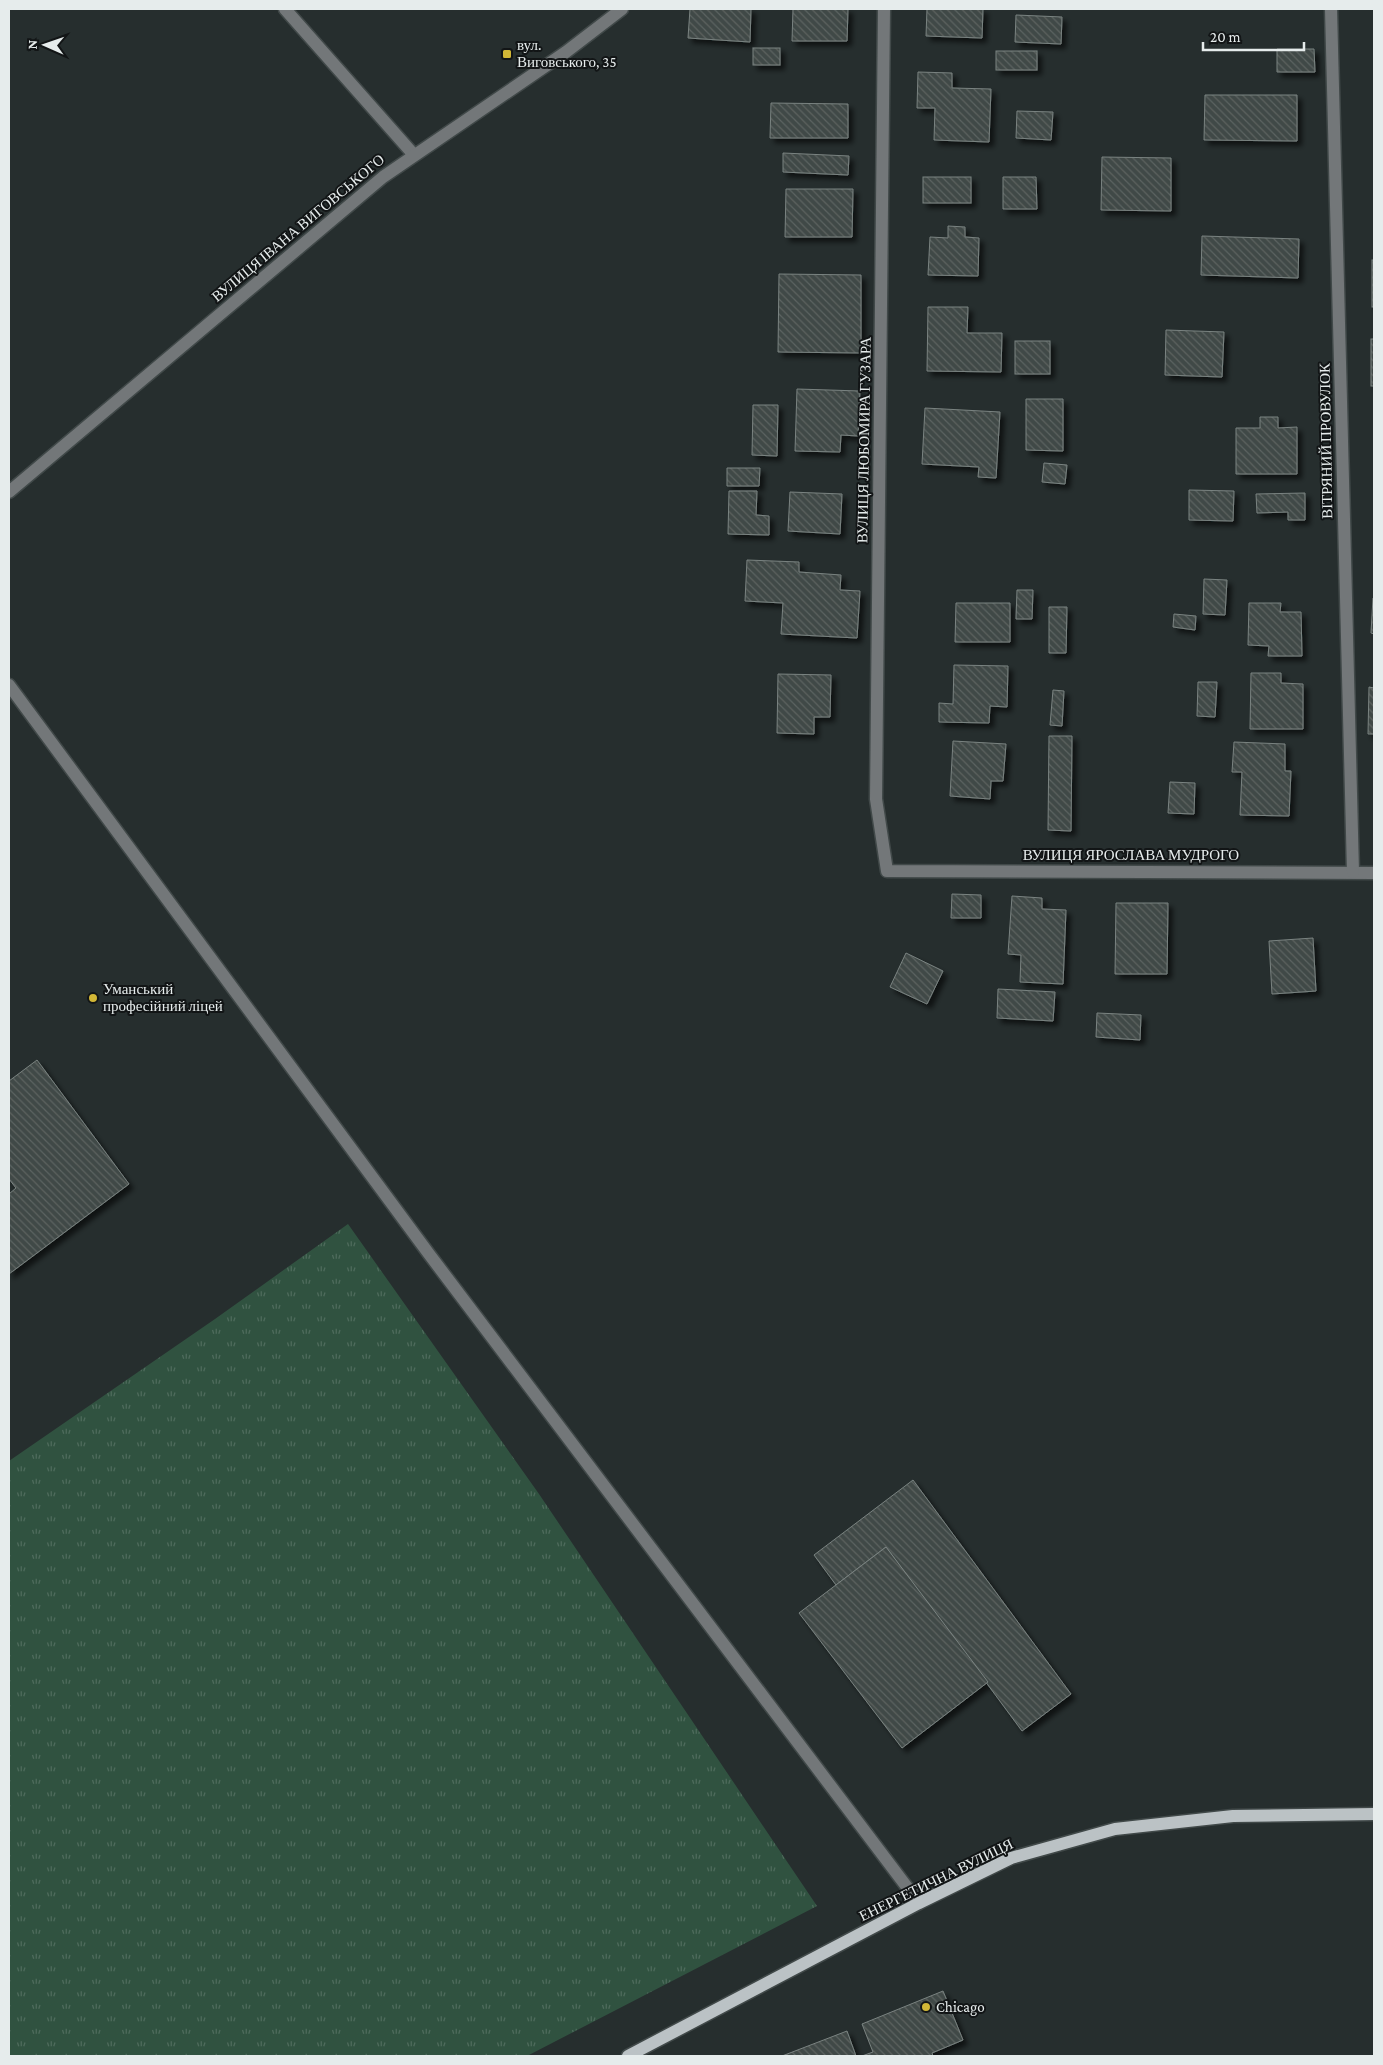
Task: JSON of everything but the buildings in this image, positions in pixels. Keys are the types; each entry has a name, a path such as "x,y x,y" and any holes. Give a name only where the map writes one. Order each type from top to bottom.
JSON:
{"main road":[{"name":"ЕНЕРГЕТИЧНА ВУЛИЦЯ","path":"628,2056 919,1903 1011,1858 1115,1829 1233,1816 1374,1814"}],"street":[{"path":"286,9 414,155"},
{"name":"ВУЛИЦЯ ІВАНА ВИГОВСЬКОГО","path":"9,492 382,177 566,52 622,9"},
{"name":"ВУЛИЦЯ ЛЮБОМИРА ГУЗАРА","path":"884,9 876,799 887,871"},
{"name":"ВІТРЯНИЙ ПРОВУЛОК","path":"1331,9 1353,872"},
{"path":"9,685 429,1254 919,1903"},
{"name":"ВУЛИЦЯ ЯРОСЛАВА МУДРОГО","path":"887,871 1374,873"}],"green space":[{"path":"348,1224 539,1494 817,1906 527,2056 9,2056 9,1461 215,1319"}],"place":[{"name":"вул. Виговського, 35","path":"507,54"},
{"name":"Уманський професійний ліцей","path":"93,998"},
{"name":"Chicago","path":"926,2007"}]}
